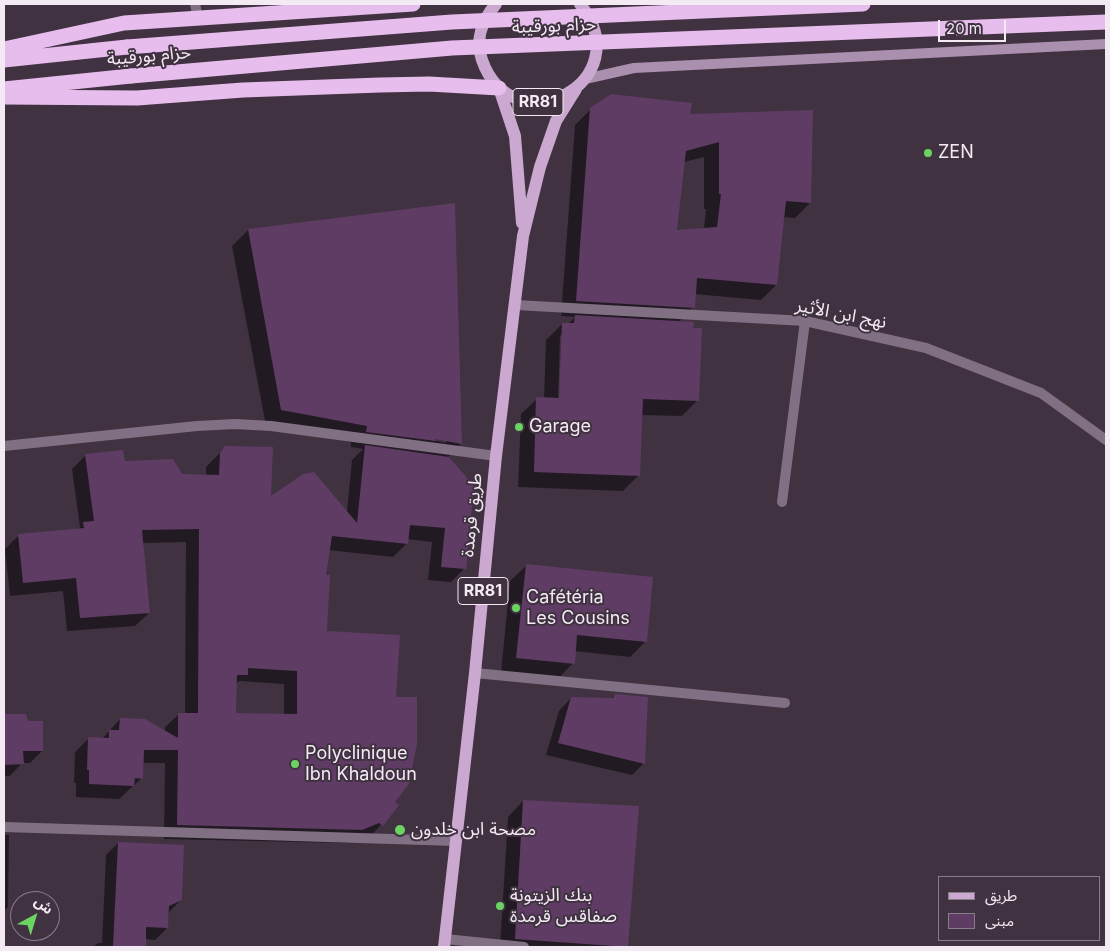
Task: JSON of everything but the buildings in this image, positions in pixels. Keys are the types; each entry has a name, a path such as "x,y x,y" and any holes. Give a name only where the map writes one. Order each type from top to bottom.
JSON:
{"highway":[{"path":"4,50 124,23 196,11 413,4"},
{"name":"حزام بورقيبة","path":"4,60 127,47 452,22 863,4"},
{"name":"حزام بورقيبة","path":"4,89 452,48 1106,22"},
{"path":"4,97 137,98 243,90 419,84 499,88"}],"main road":[{"name":"RR81","path":"496,4 487,14 480,33 480,53 486,72 499,88 513,97 529,102 546,102 562,97 580,84 593,65 597,48 595,31 590,15 580,4"},
{"path":"580,84 634,68 1106,44"},
{"name":"طريق قرمدة","path":"445,943 475,673 496,456 523,236 540,167 556,121 580,84"},
{"name":"طريق قرمدة","path":"499,88 515,136 523,236"}],"street":[{"name":"نهج ابن الأثير","path":"516,305 805,320 926,348 1041,393 1106,440"},
{"path":"782,502 805,320"},
{"path":"4,446 197,426 235,424 271,426 496,456"},
{"path":"475,673 785,703"},
{"path":"4,827 456,841"},
{"path":"445,943 524,947"}],"place":[{"name":"ZEN","path":"928,153"},
{"name":"Garage","path":"519,427"},
{"name":"Cafétéria Les Cousins","path":"516,608"},
{"name":"Polyclinique Ibn Khaldoun","path":"295,764"},
{"name":"مصحة ابن خلدون","path":"400,830"},
{"name":"بنك الزيتونة صفاقس قرمدة","path":"500,906"}]}
